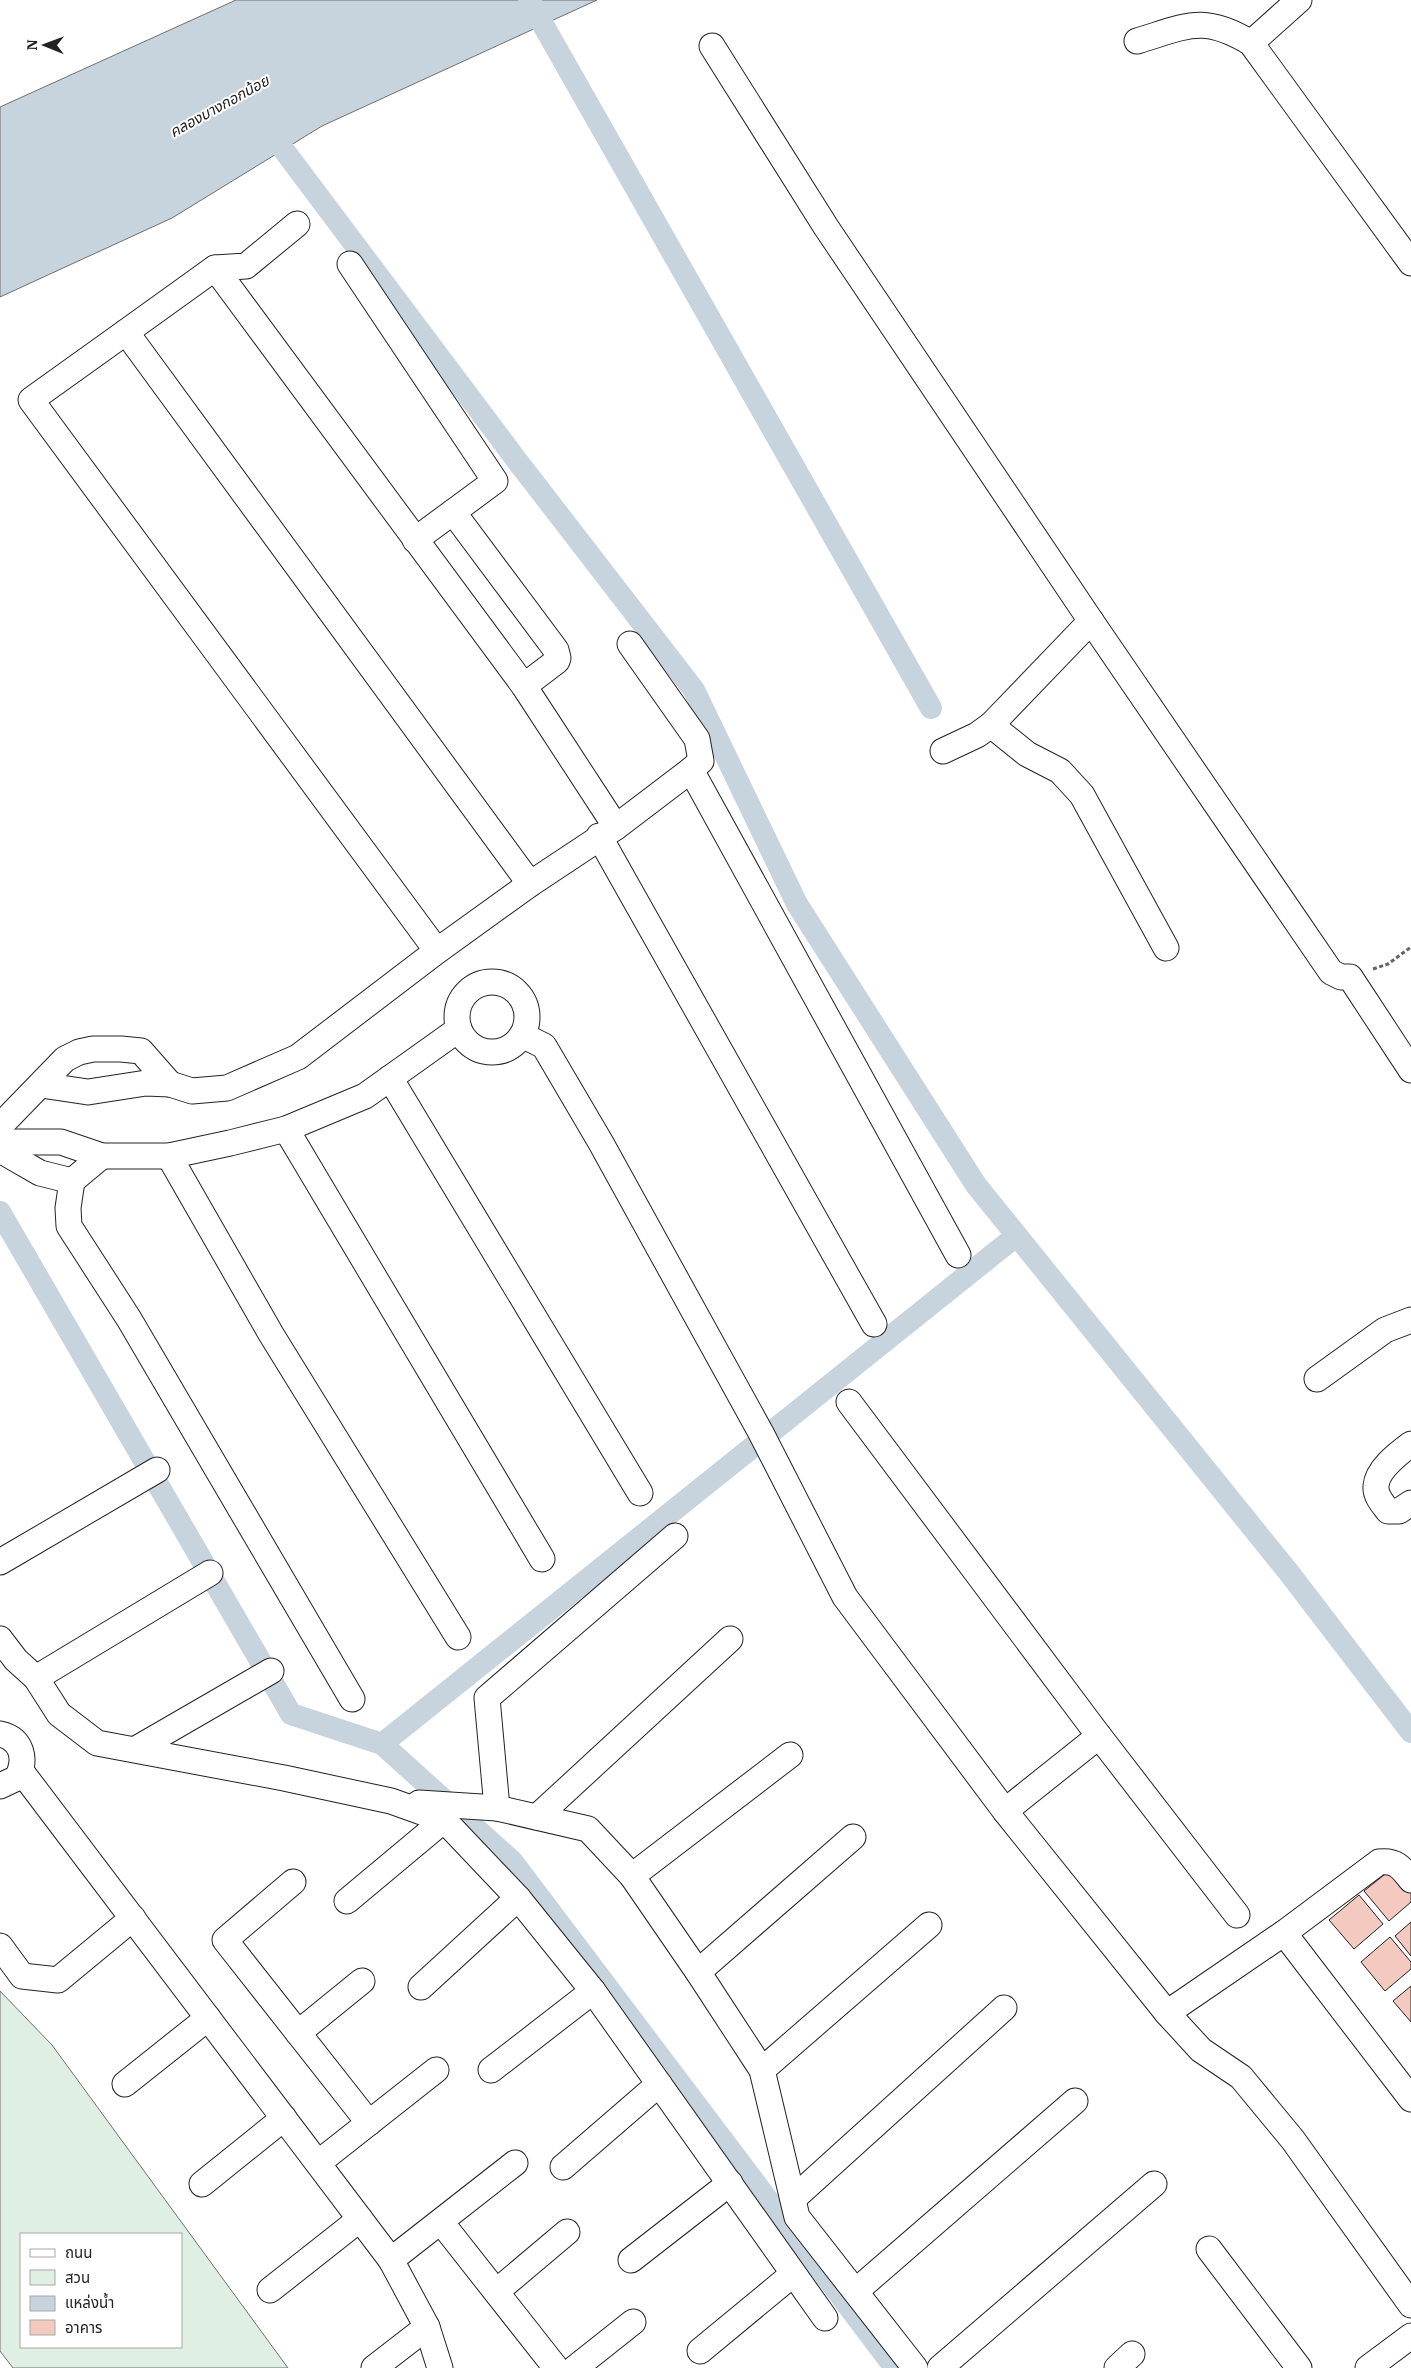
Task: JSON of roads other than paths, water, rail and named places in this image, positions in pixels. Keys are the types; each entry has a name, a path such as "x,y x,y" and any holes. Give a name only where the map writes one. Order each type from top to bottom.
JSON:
{"street":[{"path":"1251,43 1299,0"},
{"path":"1137,41 1185,27 1204,24 1229,30 1251,43 1411,263"},
{"path":"712,46 826,227 1091,621 1331,972 1341,977 1350,977 1411,1070"},
{"path":"297,224 246,266 215,268 31,400 437,951"},
{"path":"350,264 495,482 415,540"},
{"path":"215,268 524,686 608,832 874,1324"},
{"path":"126,332 530,884"},
{"path":"453,512 558,654 557,662 524,686"},
{"path":"943,751 977,735 991,725 1091,621"},
{"path":"41,1085 88,1092 146,1083 170,1084 192,1091 227,1088 298,1057 437,951 530,884 608,832 691,770 701,761 697,739 630,644"},
{"path":"991,725 1027,754 1060,771 1082,795 1166,948"},
{"path":"691,770 958,1255"},
{"path":"488,981 504,983 517,991 525,1004 527,1020 522,1035 517,1042 502,1050 484,1051 469,1043 459,1029 457,1013 462,998 473,987 488,981"},
{"path":"0,1142 61,1142 102,1156 169,1156 286,1129 365,1096 459,1029"},
{"path":"522,1035 544,1046 602,1143 746,1405 845,1597 1005,1811 1167,2013 1201,2050 1241,2077 1293,2140 1411,2305"},
{"path":"0,1126 65,1058 79,1052 109,1049 141,1051 170,1084"},
{"path":"390,1078 640,1493"},
{"path":"286,1129 542,1559"},
{"path":"0,1150 40,1173 72,1181"},
{"path":"102,1156 72,1181 68,1208 68,1226 134,1327 352,1700"},
{"path":"169,1156 272,1334 458,1637"},
{"path":"1317,1379 1385,1330 1411,1320"},
{"path":"849,1402 1099,1736 1237,1915"},
{"path":"1411,1444 1396,1455 1379,1476 1376,1486 1378,1497 1388,1511 1399,1511 1411,1503"},
{"path":"0,1562 157,1470"},
{"path":"497,1808 487,1698 676,1536"},
{"path":"36,1678 210,1573"},
{"path":"0,1639 16,1660 36,1678 59,1714 97,1743 136,1749 391,1801 497,1808 588,1829 632,1876 762,2070 797,2217 915,2368"},
{"path":"538,1818 730,1639"},
{"path":"136,1749 271,1671"},
{"path":"0,1734 14,1740 19,1746 23,1762 21,1770 10,1782 0,1786"},
{"path":"1005,1811 1099,1736"},
{"path":"632,1876 790,1755"},
{"path":"21,1770 391,2260 427,2328 440,2368"},
{"path":"391,1801 444,1820 518,1898 593,1991 730,2182 792,2275 825,2318"},
{"path":"347,1901 444,1820"},
{"path":"698,1972 853,1837"},
{"path":"1167,2013 1284,1932 1379,1862 1389,1861 1400,1865 1411,1880"},
{"path":"293,1882 225,1940 369,2123"},
{"path":"421,1987 518,1898"},
{"path":"0,1946 22,1976 58,1980 133,1918"},
{"path":"762,2070 929,1925"},
{"path":"1284,1932 1411,2099"},
{"path":"298,2033 362,1981"},
{"path":"491,2070 593,1991"},
{"path":"793,2199 1004,2008"},
{"path":"125,2084 208,2018"},
{"path":"318,2163 436,2070"},
{"path":"563,2167 659,2084"},
{"path":"856,2291 1075,2101"},
{"path":"202,2184 284,2118"},
{"path":"391,2260 515,2162"},
{"path":"631,2260 730,2182"},
{"path":"940,2368 1154,2184"},
{"path":"270,2290 360,2219"},
{"path":"441,2222 556,2368"},
{"path":"497,2291 567,2232"},
{"path":"1209,2249 1299,2368"},
{"path":"700,2351 792,2275"},
{"path":"575,2368 633,2322"},
{"path":"374,2368 427,2328"},
{"path":"1368,2368 1411,2336"}],"water":[{"name":"คลองบางกอกน้อย","path":"236,0 597,0 322,126 172,218 0,297 0,107"}],"waterway":[{"path":"529,0 931,708"},
{"path":"265,125 515,458 694,690 797,904 976,1185 1290,1574 1411,1732"},
{"path":"0,1212 291,1714 382,1744 512,1861 895,2368"},
{"path":"382,1744 1016,1236"}]}
